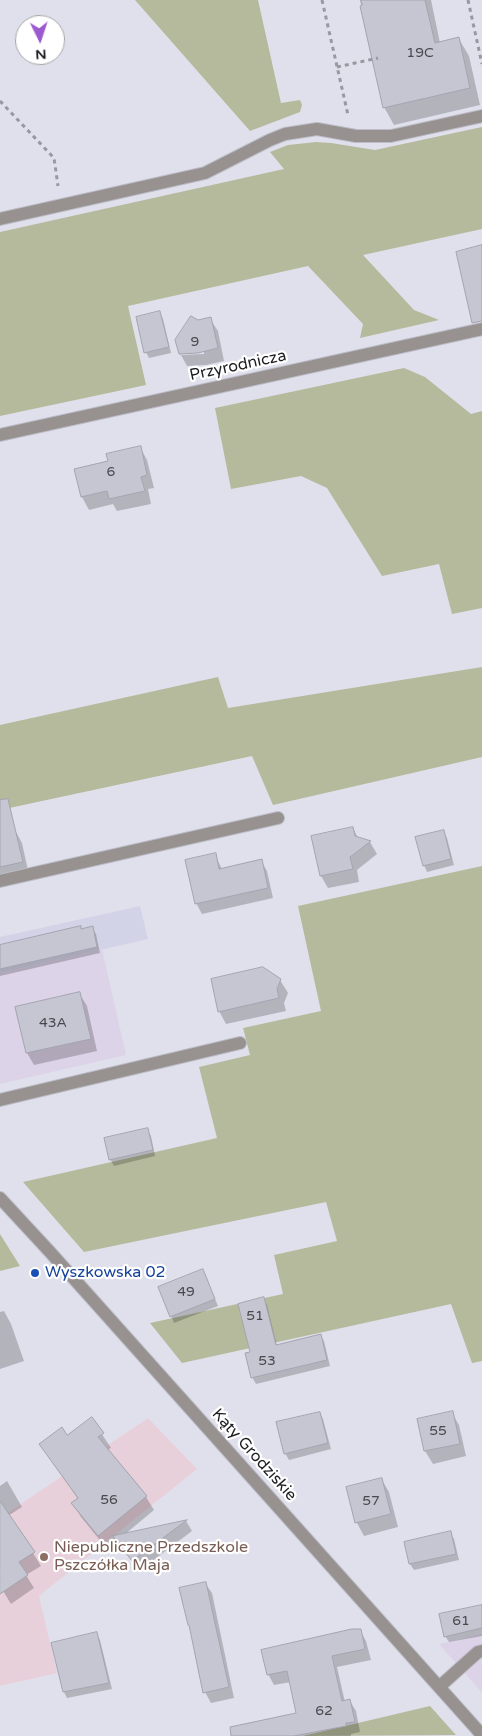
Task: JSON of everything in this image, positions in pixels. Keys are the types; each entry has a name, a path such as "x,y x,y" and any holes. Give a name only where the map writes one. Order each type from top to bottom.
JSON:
{"street":[{"path":"0,219 205,173 285,134 317,129 356,136 391,136 482,116"},
{"name":"Przyrodnicza","path":"0,435 482,329"},
{"path":"0,881 278,818"},
{"path":"0,1100 240,1043"},
{"name":"Kąty Grodziskie","path":"0,1198 482,1735"},
{"path":"439,1687 478,1652 482,1651"}],"path":[{"path":"322,0 350,123"},
{"path":"468,0 482,64"},
{"path":"337,68 378,58"},
{"path":"0,101 54,158 59,192"}],"shaded area":[{"path":"140,906 148,939 0,973 0,937"},
{"path":"102,949 126,1055 0,1084 0,973"},
{"name":"Niepubliczne Przedszkole Pszczółka Maja","path":"148,1418 197,1469 39,1596 57,1673 0,1686 0,1518"},
{"path":"482,1634 482,1693 439,1644"}],"green space":[{"path":"135,0 258,0 281,103 300,100 302,105 300,112 250,131"},
{"path":"482,127 482,229 363,255 414,310 439,320 360,338 363,324 308,266 128,306 146,385 0,416 0,232 284,169 270,152 288,145 316,142 375,150"},
{"path":"404,368 425,377 471,414 482,411 482,608 452,614 439,564 382,576 327,488 301,476 231,489 215,408"},
{"path":"482,667 482,757 273,805 252,756 0,810 0,725 218,677 228,708"},
{"path":"482,866 482,1361 472,1363 451,1304 182,1363 150,1323 283,1294 274,1255 337,1241 326,1202 84,1252 23,1182 217,1138 199,1067 250,1055 243,1028 321,1011 298,906"},
{"path":"0,1234 20,1266 0,1271"},
{"path":"430,1706 456,1735 303,1736"}],"building":[{"path":"361,0 425,0 435,43 459,37 470,88 383,108 360,6 362,5"},
{"path":"482,245 482,321 472,323 456,252"},
{"path":"160,311 169,347 144,353 136,317"},
{"path":"191,316 198,320 211,317 218,348 198,353 179,354 175,340"},
{"path":"141,446 147,475 141,477 145,491 109,499 107,491 81,497 74,469 108,461 106,454"},
{"path":"8,799 23,862 0,867 0,800"},
{"path":"353,827 355,836 371,841 350,857 353,869 320,876 311,836"},
{"path":"444,830 451,859 423,866 415,837"},
{"path":"216,853 219,869 262,859 268,888 195,904 185,860"},
{"path":"81,926 81,929 93,926 97,947 0,969 0,945"},
{"path":"263,967 281,979 277,989 279,998 218,1012 211,979"},
{"path":"80,992 91,1039 26,1053 15,1007"},
{"path":"148,1128 153,1150 109,1160 104,1138"},
{"path":"203,1269 215,1299 170,1317 158,1287"},
{"path":"264,1297 276,1345 321,1334 327,1360 251,1378 245,1353 250,1352 238,1304"},
{"path":"453,1411 460,1444 424,1451 417,1419"},
{"path":"320,1412 328,1443 284,1454 276,1422"},
{"path":"92,1417 104,1433 98,1437 147,1496 98,1536 71,1503 78,1498 39,1444 62,1427 67,1435"},
{"path":"382,1478 391,1514 355,1523 346,1487"},
{"path":"0,1501 35,1552 19,1562 28,1575 0,1594"},
{"path":"187,1520 132,1561 113,1536"},
{"path":"451,1531 456,1554 409,1564 404,1542"},
{"path":"206,1582 229,1687 203,1693 189,1625 179,1588"},
{"path":"482,1605 482,1628 444,1637 439,1614"},
{"path":"352,1629 361,1629 365,1649 332,1656 342,1701 350,1699 355,1722 346,1723 346,1726 294,1736 231,1736 230,1727 296,1713 287,1671 267,1675 261,1650"},
{"path":"97,1632 109,1683 63,1692 51,1643"}],"place":[{"name":"Wyszkowska 02","path":"35,1273"},
{"name":"Niepubliczne Przedszkole Pszczółka Maja","path":"44,1557"}]}
